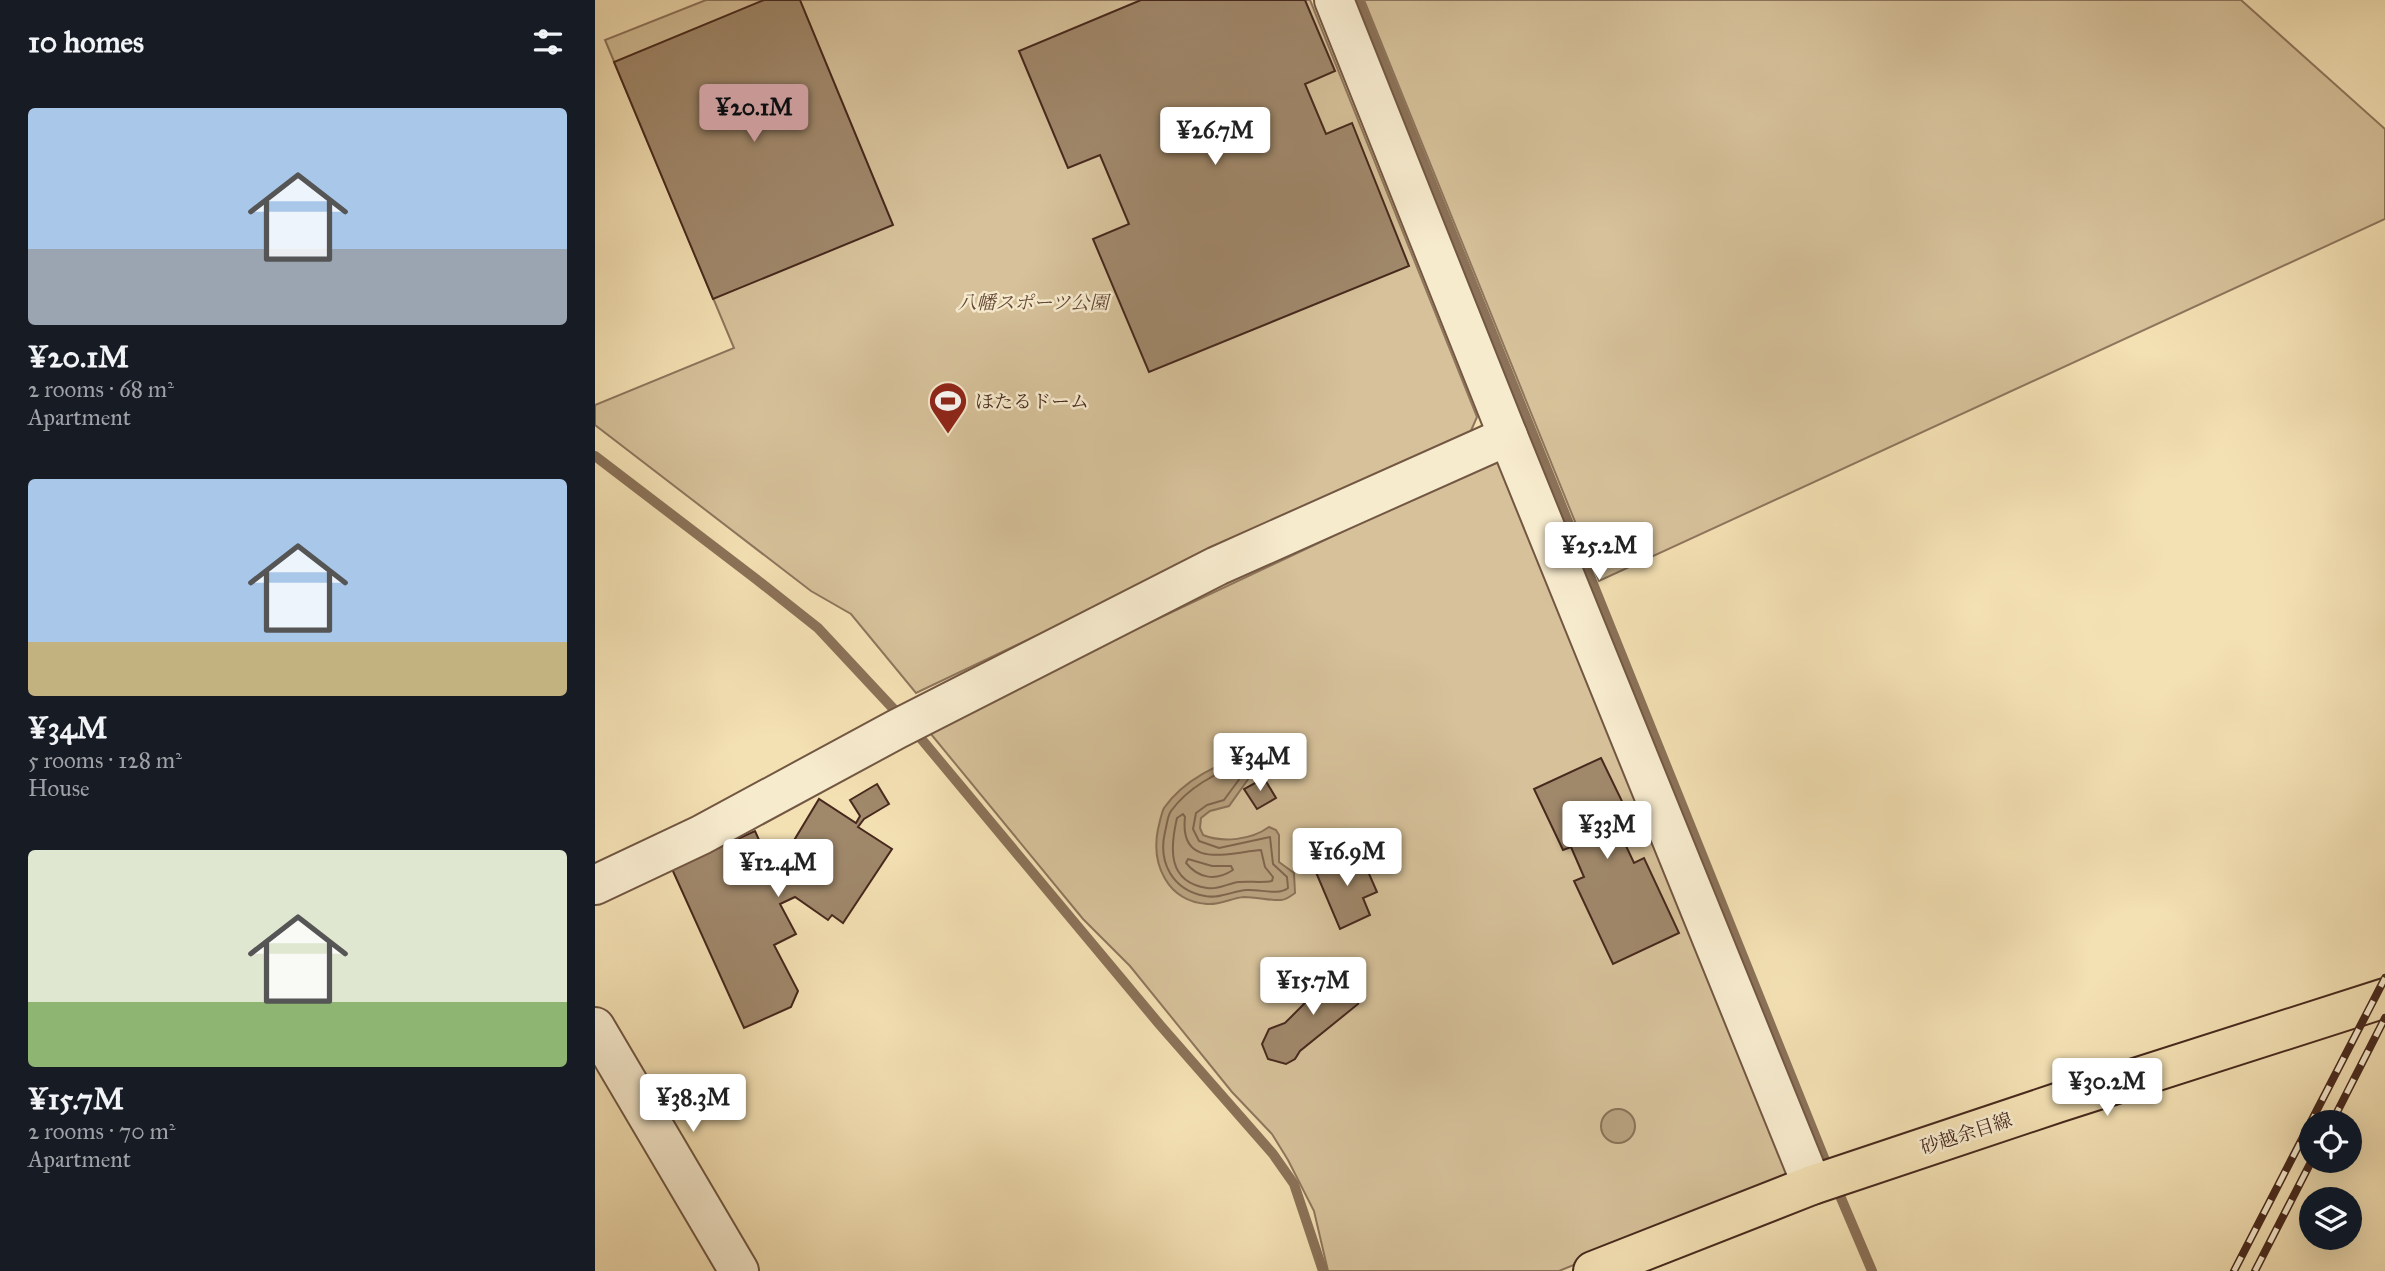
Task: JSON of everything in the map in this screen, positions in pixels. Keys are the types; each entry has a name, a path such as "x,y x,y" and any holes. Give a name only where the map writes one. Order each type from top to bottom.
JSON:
{"main road":[{"name":"砂越余目線","path":"1593,1271 1812,1185 2044,1107 2385,998"}],"street":[{"path":"1334,0 1812,1185"},
{"path":"595,885 701,835 897,729 1217,566 1508,436"},
{"path":"595,1027 739,1271"}],"green space":[{"name":"八幡スポーツ公園","path":"706,0 1310,0 1477,417 1470,433 1363,480 916,693 851,614 811,591 595,425 595,405 734,348 605,40"},
{"path":"1364,0 2241,0 2385,129 2385,219 1599,581"},
{"path":"1499,458 1793,1176 1559,1271 1328,1271 1314,1211 1272,1134 1232,1092 1130,966 1083,919 926,728"}],"water":[{"path":"1251,757 1259,764 1229,806 1210,811 1201,818 1200,828 1203,835 1228,839 1254,835 1269,827 1276,830 1279,835 1279,862 1294,873 1295,893 1281,900 1244,897 1212,904 1181,896 1165,879 1157,855 1156,842 1164,808 1191,781 1214,768"},
{"path":"1618,1109 1630,1114 1635,1126 1630,1138 1618,1143 1606,1138 1601,1126 1606,1114"}],"building":[{"path":"764,0 800,0 893,225 713,299 614,62"},
{"path":"1141,0 1305,0 1335,71 1305,84 1326,134 1352,123 1409,266 1149,372 1093,239 1129,224 1100,155 1068,168 1019,51"},
{"path":"1601,758 1633,824 1619,831 1634,863 1644,858 1679,933 1613,964 1574,881 1584,877 1571,847 1563,850 1534,789"},
{"path":"1264,778 1276,798 1257,809 1244,789"},
{"path":"877,784 889,804 864,819 858,827 892,849 843,923 832,915 828,920 795,897 780,904 796,934 774,945 798,991 791,1007 744,1028 672,869 755,831 777,880 790,874 778,867 819,799 856,823 860,816 850,800"},
{"path":"1359,851 1377,892 1363,898 1370,915 1340,929 1315,870"},
{"path":"1345,972 1358,979 1362,992 1358,1004 1300,1051 1295,1059 1286,1064 1268,1059 1262,1044 1269,1029 1285,1023 1305,1003 1294,999 1309,984 1318,993 1328,976"}],"waterway":[{"path":"1358,0 1829,1170"},
{"path":"595,456 818,628 902,718"},
{"path":"913,729 1160,1025 1273,1154 1294,1184 1323,1271"},
{"path":"1835,1184 1872,1271"}],"railway":[{"path":"2234,1271 2385,978"},
{"path":"2338,1110 2385,1018"},
{"path":"2255,1271 2305,1173"}],"place":[{"name":"ほたるドーム","path":"948,435"}]}
